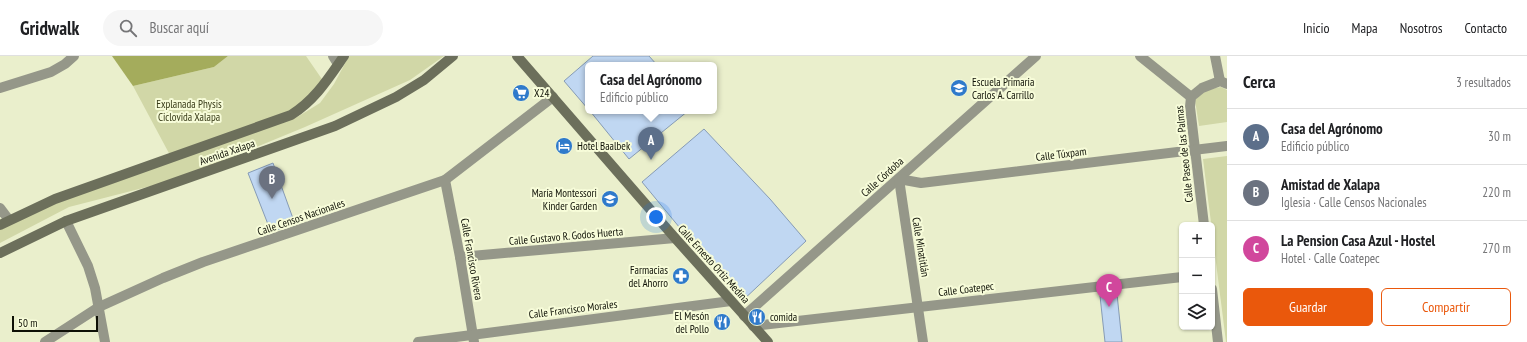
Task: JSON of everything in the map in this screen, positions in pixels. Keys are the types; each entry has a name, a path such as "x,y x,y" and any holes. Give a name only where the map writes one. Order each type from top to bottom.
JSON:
{"main road":[{"name":"Avenida Xalapa","path":"0,253 66,221 335,126 396,97 424,80 453,56"},
{"name":"Calle Ernesto Ortiz Medina","path":"517,56 675,238 768,342"},
{"name":"Avenida Xalapa","path":"4,223 55,199 292,115 306,106 317,95 338,59"}],"street":[{"path":"0,88 51,72 65,64 74,56"},
{"name":"Calle Córdoba","path":"744,316 1036,56"},
{"path":"1140,56 1191,97"},
{"path":"1215,56 1223,83"},
{"name":"Calle Paseo de las Palmas","path":"1204,222 1190,107 1191,97 1202,88 1223,83"},
{"name":"Calle Censos Nacionales","path":"45,342 99,307 203,262 445,180 553,97"},
{"name":"Calle Túxpam","path":"899,179 921,183 1227,146"},
{"name":"Calle Minatitlán","path":"899,179 923,342"},
{"name":"Calle Francisco Rivera","path":"445,180 474,338"},
{"path":"0,208 4,223"},
{"path":"66,221 88,266 99,307 105,342"},
{"name":"Calle Gustavo R. Godos Huerta","path":"460,257 675,238"},
{"name":"Calle Coatepec","path":"753,326 1179,277"},
{"path":"1213,294 1218,342"},
{"name":"Calle Francisco Morales","path":"418,342 474,338 732,301"}],"green space":[{"path":"112,56 228,56 214,67 133,86"},
{"name":"Explanada Physis Ciclovida Xalapa","path":"228,56 306,56 326,85 309,103 171,157 133,86 214,67"},
{"path":"349,56 444,56 410,80 305,127 178,179 69,207 0,243 0,228 64,199 299,116 320,103 334,84"},
{"path":"1221,87 1227,90 1227,122 1199,126 1195,100 1205,90"},
{"path":"1227,156 1227,342 1215,254 1215,222 1211,222 1203,159"}],"building":[{"path":"593,56 649,56 654,62 586,62"},
{"path":"585,63 585,106 564,81"},
{"path":"592,114 684,114 629,159"},
{"path":"704,129 770,199 806,241 741,302 642,182"},
{"path":"273,163 295,224 271,232 248,173"},
{"path":"1117,294 1122,342 1105,342 1100,296"}],"place":[{"name":"Escuela Primaria Carlos A. Carrillo","path":"959,88"},
{"name":"X24","path":"521,93"},
{"name":"Hotel Baalbek","path":"564,146"},
{"name":"Casa del Agrónomo","path":"651,160"},
{"name":"Amistad de Xalapa","path":"272,199"},
{"name":"María Montessori Kinder Garden","path":"610,199"},
{"name":"Farmacias del Ahorro","path":"681,276"},
{"name":"La Pension Casa Azul - Hostel","path":"1109,307"},
{"name":"comida","path":"757,317"},
{"name":"El Mesón del Pollo","path":"722,322"}]}
